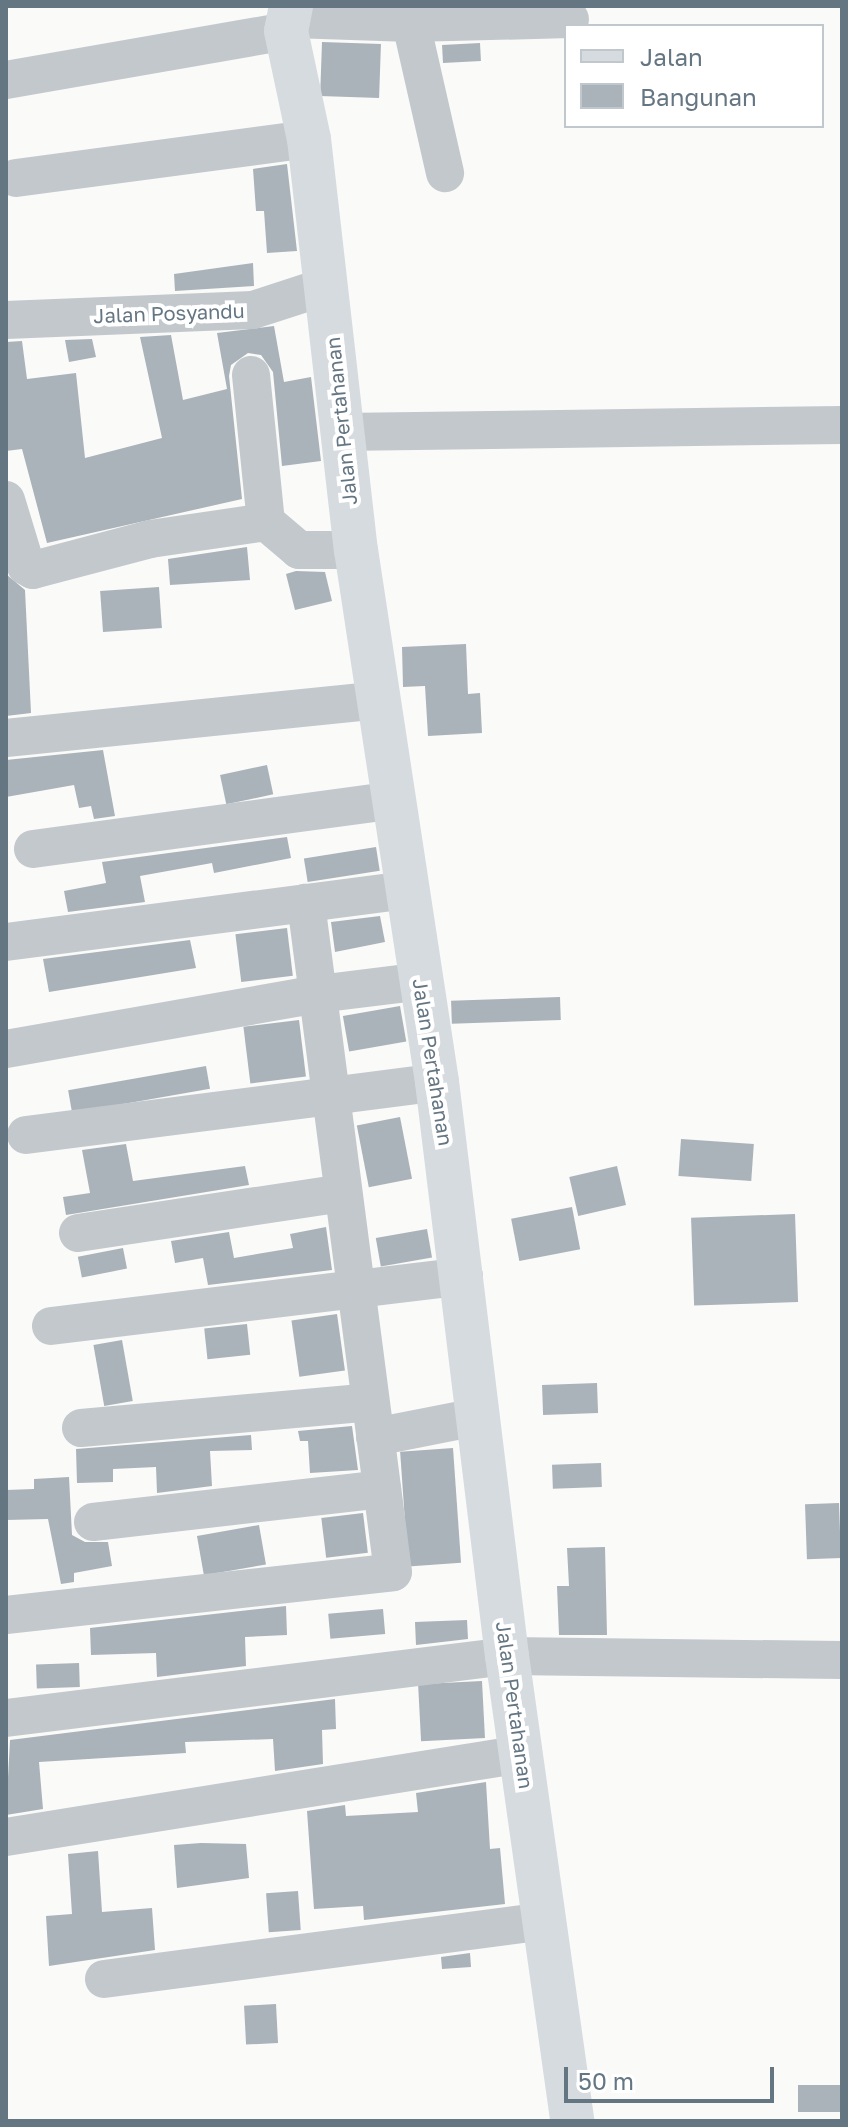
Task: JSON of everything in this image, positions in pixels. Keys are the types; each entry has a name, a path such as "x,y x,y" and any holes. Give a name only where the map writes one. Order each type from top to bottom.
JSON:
{"main road":[{"name":"Jalan Pertahanan","path":"290,19 309,139 356,550 464,1276 477,1417 507,1656 572,2121"}],"street":[{"path":"6,80 290,19 411,23 570,19"},
{"path":"411,23 445,173"},
{"path":"16,178 309,139"},
{"name":"Jalan Posyandu","path":"6,320 253,310 327,286"},
{"path":"251,375 266,522 299,550 356,550"},
{"path":"341,432 842,425"},
{"path":"6,500 26,566 33,570 150,539 266,522"},
{"path":"6,738 377,700"},
{"path":"33,849 395,800"},
{"path":"6,942 406,890"},
{"path":"6,1615 393,1572 306,903"},
{"path":"6,1049 318,994 422,981"},
{"path":"26,1135 331,1093 437,1082"},
{"path":"78,1233 343,1193"},
{"path":"51,1326 464,1276"},
{"path":"81,1428 477,1417"},
{"path":"93,1522 382,1489"},
{"path":"6,1718 507,1656 842,1660"},
{"path":"6,1837 522,1754"},
{"path":"104,1979 542,1921"}],"building":[{"path":"322,42 381,44 379,98 320,96"},
{"path":"480,43 481,61 443,63 442,45"},
{"path":"287,164 297,251 267,253 264,211 256,211 253,169"},
{"path":"253,263 254,286 175,291 174,274"},
{"path":"274,326 284,382 311,377 321,461 282,466 273,372 261,355 248,353 231,365 229,376 242,499 47,543 22,449 6,451 6,342 22,341 27,379 76,373 85,458 162,438 140,337 171,335 183,400 227,389 217,333"},
{"path":"92,339 96,357 69,362 65,340"},
{"path":"247,547 250,580 170,585 168,559"},
{"path":"296,571 325,572 332,601 295,610 286,574"},
{"path":"6,574 25,590 31,713 6,716"},
{"path":"159,587 162,628 103,632 100,591"},
{"path":"466,644 468,694 480,693 482,733 428,736 425,686 403,687 402,647"},
{"path":"103,750 115,816 94,819 91,806 79,808 74,785 6,797 6,760"},
{"path":"267,765 273,794 226,804 220,775"},
{"path":"287,837 291,858 214,873 212,863 140,876 145,902 68,912 64,891 106,883 102,862"},
{"path":"376,847 380,871 308,882 304,858"},
{"path":"380,916 385,942 335,952 331,922"},
{"path":"287,928 293,976 241,982 235,934"},
{"path":"190,940 196,968 49,992 43,959"},
{"path":"560,997 561,1020 452,1024 451,1001"},
{"path":"400,1006 406,1041 349,1052 343,1016"},
{"path":"299,1020 306,1077 250,1083 243,1027"},
{"path":"206,1066 210,1089 72,1113 68,1090"},
{"path":"400,1117 412,1179 369,1187 357,1125"},
{"path":"681,1139 754,1144 751,1181 678,1176"},
{"path":"126,1144 133,1181 245,1166 249,1185 66,1215 63,1197 90,1193 82,1150"},
{"path":"617,1166 626,1205 578,1216 569,1177"},
{"path":"572,1207 580,1249 519,1261 511,1219"},
{"path":"795,1214 798,1302 694,1306 691,1218"},
{"path":"326,1227 332,1270 208,1285 203,1258 175,1263 171,1241 229,1232 234,1258 293,1248 290,1234"},
{"path":"427,1229 432,1258 381,1267 376,1238"},
{"path":"123,1248 127,1269 82,1277 78,1257"},
{"path":"337,1314 345,1370 299,1377 291,1320"},
{"path":"247,1324 250,1355 207,1359 204,1328"},
{"path":"122,1340 133,1401 104,1406 93,1345"},
{"path":"597,1383 598,1413 543,1415 542,1385"},
{"path":"352,1426 358,1470 310,1473 308,1441 300,1441 298,1431"},
{"path":"251,1435 252,1450 210,1451 212,1486 157,1493 156,1467 113,1469 113,1482 77,1483 76,1449"},
{"path":"453,1448 461,1563 408,1566 400,1452"},
{"path":"601,1463 602,1487 553,1489 552,1465"},
{"path":"69,1477 72,1535 85,1542 108,1542 112,1566 74,1573 74,1582 61,1584 48,1519 6,1520 6,1490 34,1489 34,1479"},
{"path":"839,1503 841,1558 807,1559 805,1504"},
{"path":"363,1513 368,1553 326,1558 321,1518"},
{"path":"259,1525 266,1564 204,1575 197,1536"},
{"path":"605,1547 607,1635 559,1635 557,1586 569,1586 567,1548"},
{"path":"286,1606 287,1635 245,1637 246,1666 157,1677 156,1653 91,1655 90,1628"},
{"path":"383,1609 385,1634 330,1639 328,1614"},
{"path":"467,1620 468,1639 416,1645 415,1622"},
{"path":"79,1663 80,1687 37,1688 36,1665"},
{"path":"482,1681 485,1738 421,1741 418,1684"},
{"path":"335,1699 336,1729 322,1730 323,1764 275,1771 273,1739 185,1742 186,1753 39,1762 43,1809 6,1815 10,1740"},
{"path":"486,1782 490,1849 500,1848 505,1904 364,1920 363,1906 314,1909 307,1811 345,1805 346,1816 418,1812 416,1793"},
{"path":"246,1844 249,1878 177,1888 174,1845"},
{"path":"98,1851 102,1912 152,1908 155,1950 49,1966 46,1916 72,1914 68,1854"},
{"path":"298,1891 301,1930 269,1932 266,1893"},
{"path":"470,1953 471,1967 442,1969 441,1957"},
{"path":"276,2004 278,2043 246,2045 244,2006"},
{"path":"798,2085 842,2085 842,2112 798,2112"}]}
